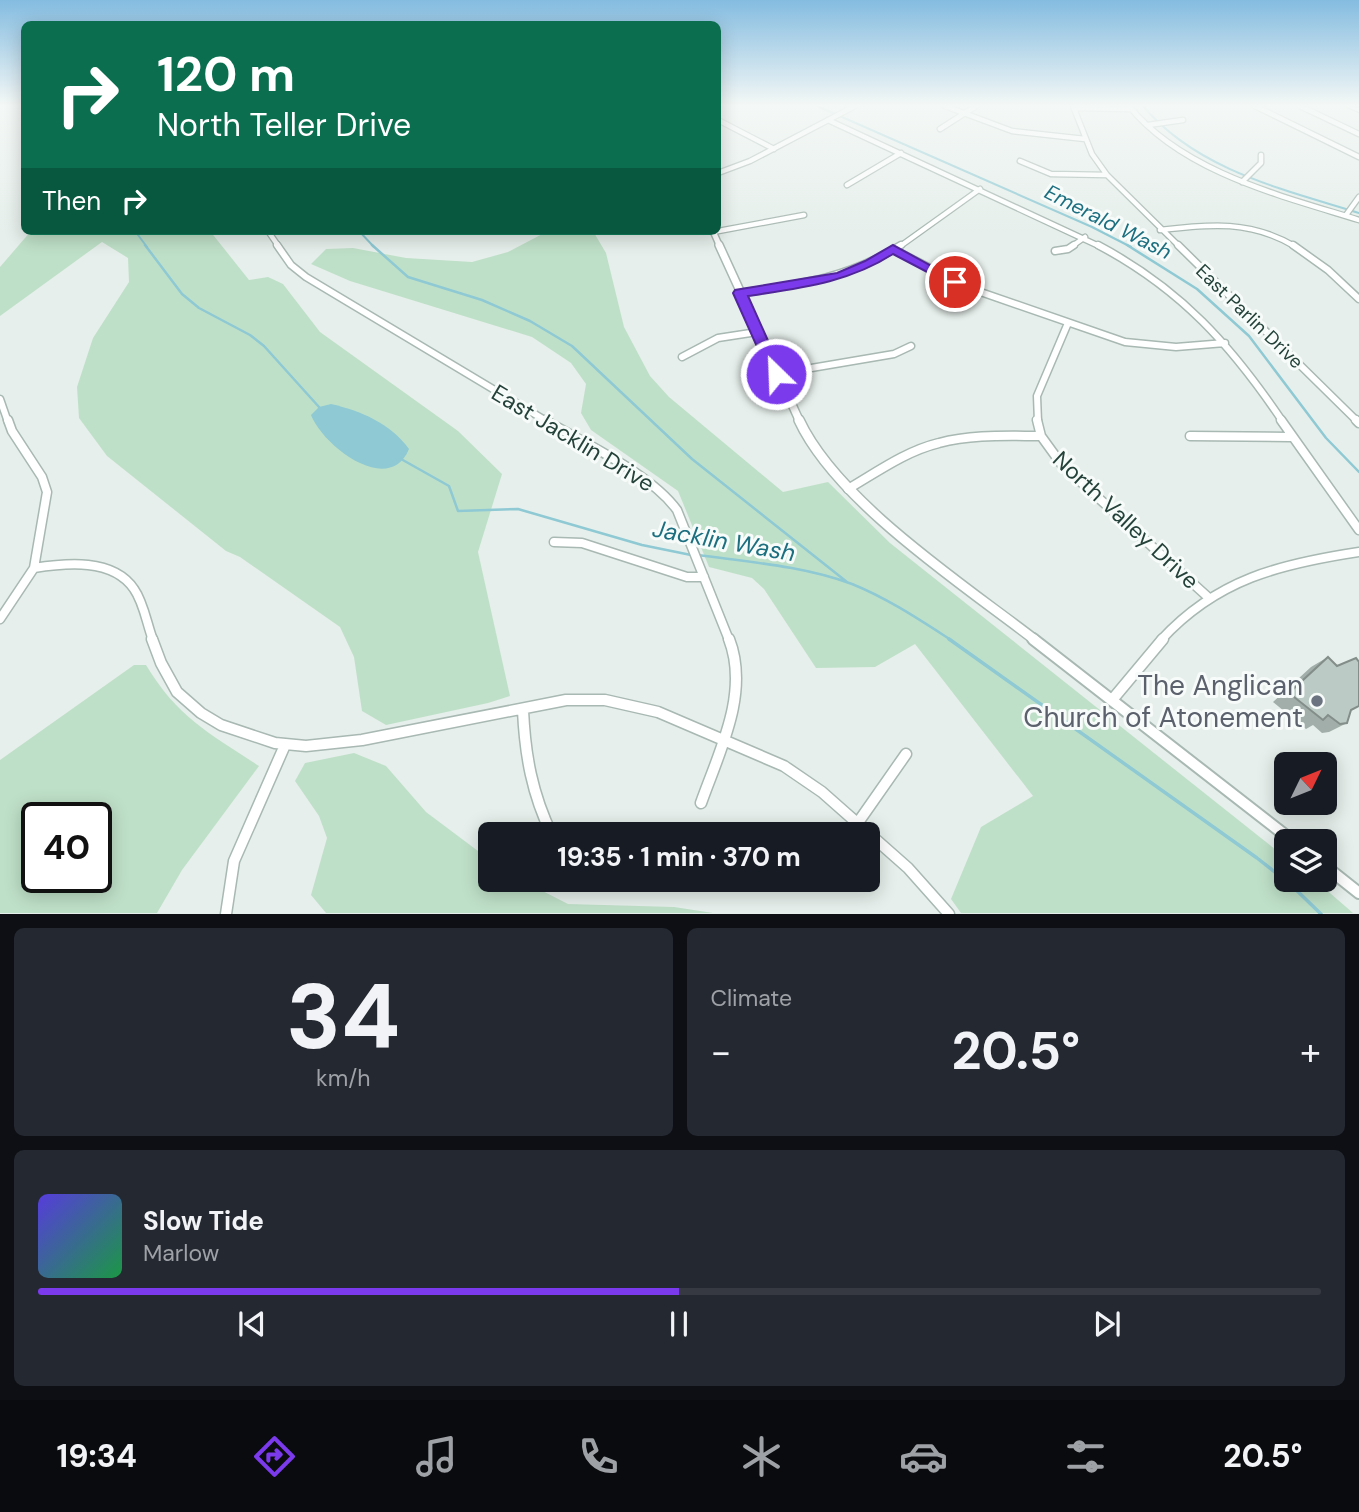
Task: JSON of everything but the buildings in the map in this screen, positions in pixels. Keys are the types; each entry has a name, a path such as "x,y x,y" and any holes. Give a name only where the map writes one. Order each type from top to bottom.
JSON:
{"street":[{"path":"721,172 774,149"},
{"path":"891,149 1085,237 1124,258 1197,312 1225,343 1359,530"},
{"name":"East Parlin Drive","path":"1091,149 1107,175 1160,230 1359,423"},
{"path":"1180,149 1197,161 1242,183 1359,220"},
{"path":"1342,149 1359,157"},
{"path":"847,185 901,153"},
{"path":"1242,183 1261,163 1261,155"},
{"path":"1020,161 1039,171 1055,175 1107,175"},
{"path":"740,293 813,282 869,264 980,189"},
{"path":"1346,215 1359,197"},
{"path":"721,230 804,215"},
{"path":"1160,230 1223,224 1271,233 1310,253 1359,299"},
{"name":"East Jacklin Drive","path":"271,235 291,265 306,277 659,489 677,510 732,647 738,684 723,741 701,803"},
{"path":"715,235 776,374 804,430 825,462 848,489 901,536 1277,829"},
{"path":"1055,251 1068,248 1085,237"},
{"path":"893,249 969,288 1068,323 1143,345 1176,347 1225,343"},
{"name":"North Valley Drive","path":"1068,323 1037,396 1036,414 1041,436 1062,465 1209,598"},
{"path":"682,357 718,338 757,332"},
{"path":"776,374 894,354 911,346"},
{"path":"0,399 12,431 46,485 47,503 34,568 0,619"},
{"path":"848,489 917,451 940,442 963,438 1041,436"},
{"path":"1190,436 1290,437"},
{"path":"554,541 582,543 687,577 704,577"},
{"path":"1112,700 1163,636 1185,615 1209,598 1242,579 1287,564 1359,552"},
{"path":"34,568 68,563 86,564 111,569 120,575 135,590 161,663 177,692 201,713 250,737 306,746 362,740 566,700 617,701 658,712 784,766 822,792 856,822"},
{"path":"523,710 526,768 530,788 546,822"},
{"path":"226,914 234,861 285,744"},
{"path":"859,822 906,754"},
{"path":"880,843 908,868 949,914"},
{"path":"1337,875 1359,892"}],"green space":[{"path":"28,235 213,235 249,280 268,277 283,284 320,332 458,431 502,474 478,552 510,696 386,725 362,711 354,657 340,627 240,557 226,551 107,456 79,418 77,387 93,338 129,282 128,258 102,242 0,316 0,267"},
{"path":"540,235 595,235 606,253 624,327 650,376 669,397 783,492 828,482 890,543 1274,848 1274,892 1329,892 1353,913 961,913 951,899 981,827 1033,796 915,644 875,667 816,668 764,589 752,578 709,567 678,491 591,430 581,413 586,384 571,363 532,337 350,281 311,264 326,249 353,248 406,258 472,262 508,252"},
{"path":"134,665 146,665 183,712 210,734 259,766 182,870 157,913 0,913 0,760"},
{"path":"354,753 386,766 426,812 478,851 478,892 544,892 568,904 674,907 713,913 326,913 311,895 327,838 319,816 295,781 305,763"}],"water":[{"path":"331,404 364,414 393,432 409,449 400,463 387,468 372,468 342,452 318,427 311,415 319,407"}],"waterway":[{"name":"Emerald Wash","path":"914,149 1092,227 1131,247"},
{"path":"1193,149 1242,174 1359,213"},
{"name":"Jacklin Wash","path":"138,235 147,247"},
{"path":"363,235 373,246"},
{"name":"Jacklin Wash","path":"145,245 182,294 199,308 250,335 264,346 319,407"},
{"name":"Emerald Wash","path":"1127,245 1197,289 1249,336 1326,438 1359,472"},
{"path":"373,246 408,277 482,300 530,321 572,346 692,459 847,582"},
{"name":"Jacklin Wash","path":"401,459 449,486 458,511 518,509 642,545 691,555"},
{"name":"Jacklin Wash","path":"698,555 795,569 852,584 891,603 951,640"},
{"name":"Jacklin Wash","path":"949,639 1257,858 1290,884 1321,914"}],"place":[{"name":"The Anglican Church of Atonement","path":"1317,701"}],"route":[{"path":"776,374 740,293 841,275 869,264 893,249 955,282"}]}
